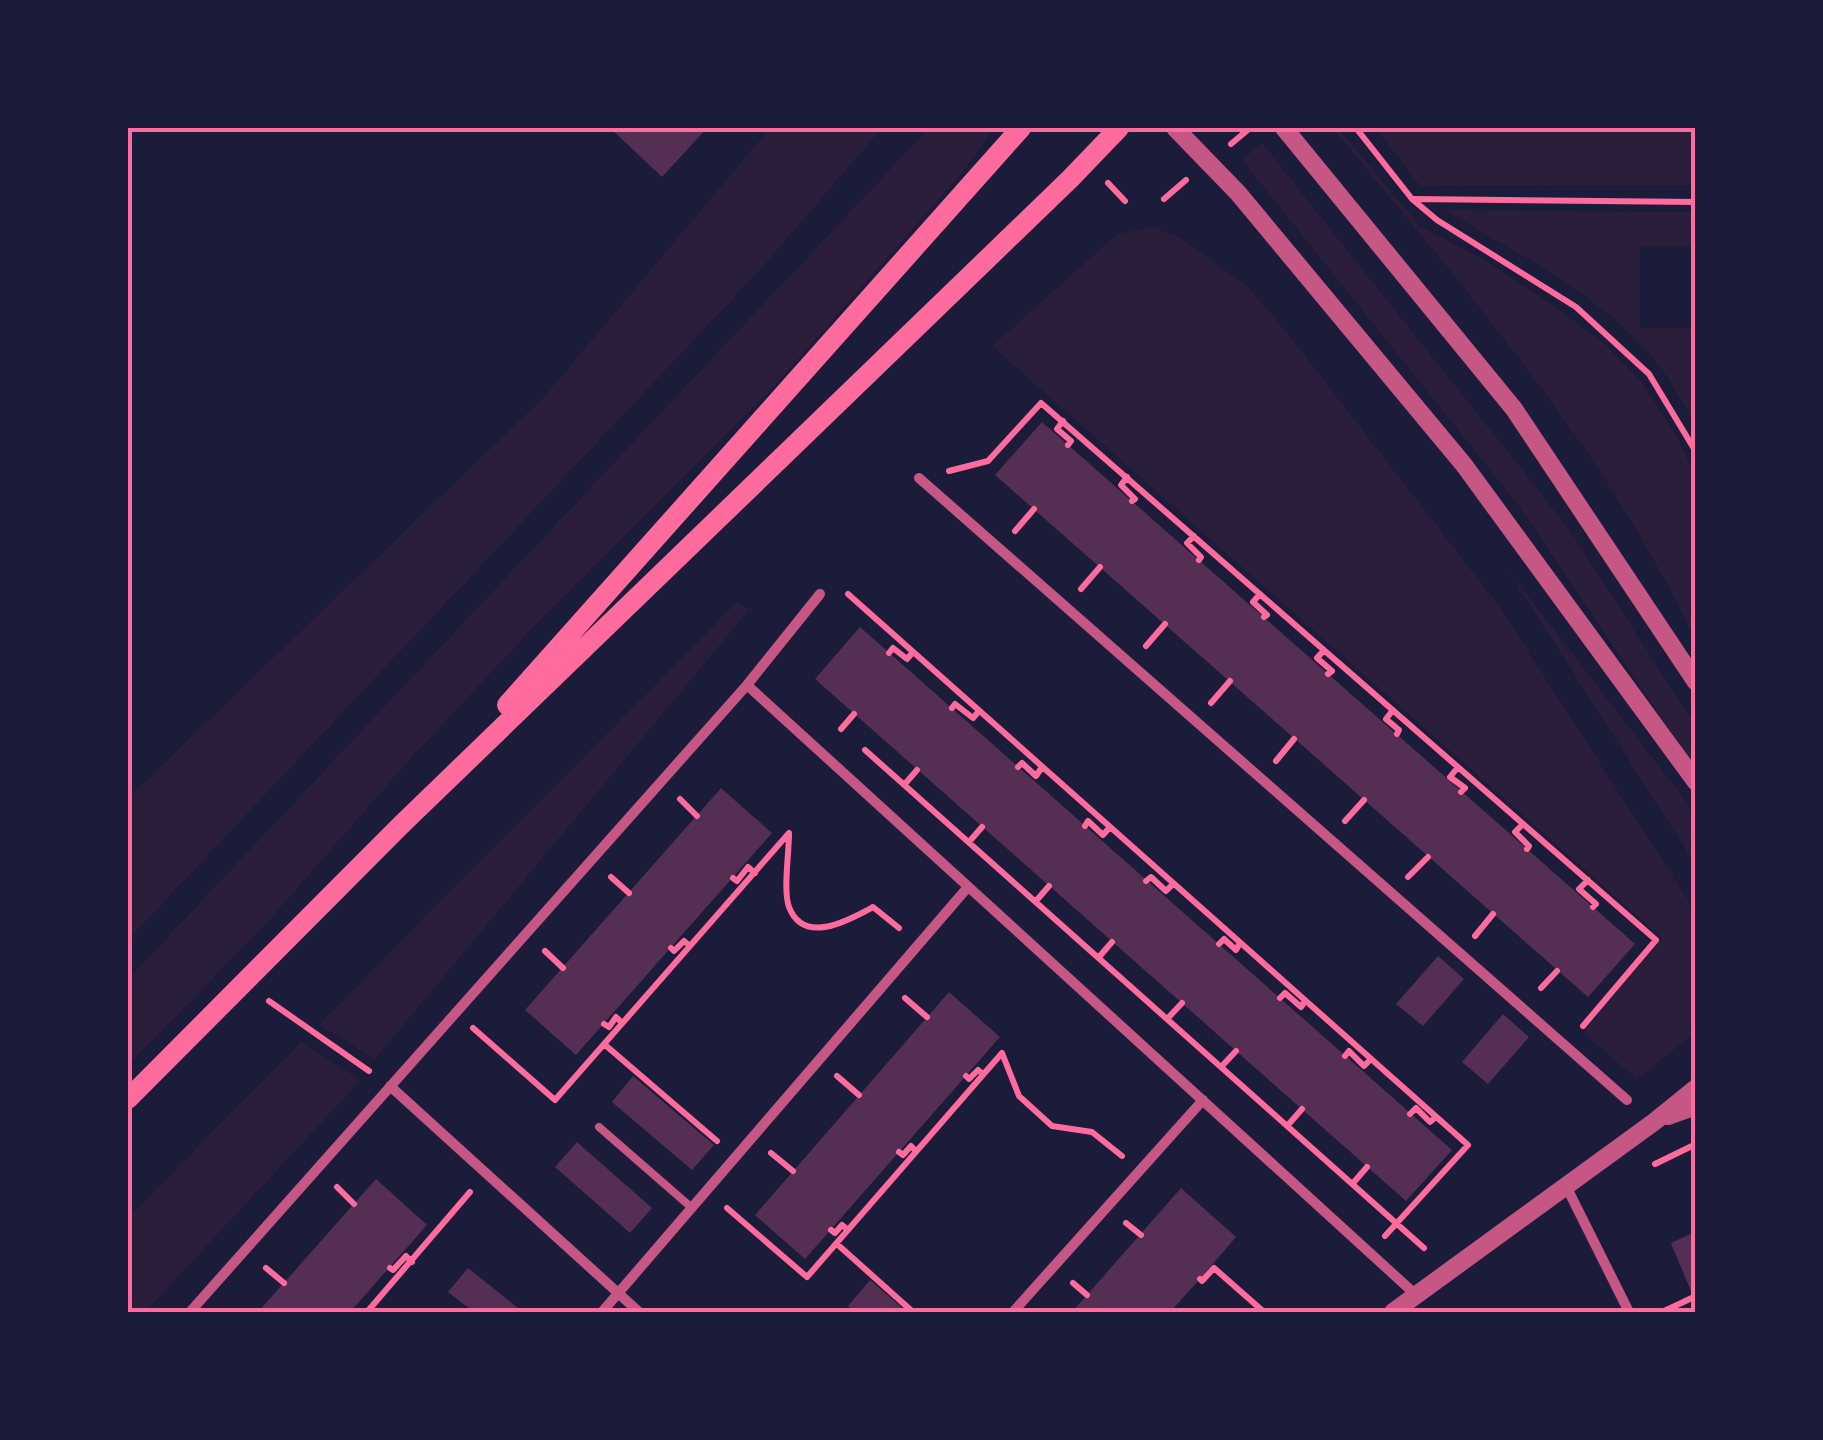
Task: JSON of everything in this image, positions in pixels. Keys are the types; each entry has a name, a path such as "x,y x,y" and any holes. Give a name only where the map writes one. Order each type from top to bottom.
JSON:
{"main road":[{"path":"401,825 1021,128"},
{"path":"128,1098 401,825 1119,128"}],"street":[{"path":"1175,128 1238,194 1464,465 1696,782"},
{"path":"1284,128 1514,409 1696,682"},
{"path":"918,478 1627,1100"},
{"path":"190,1312 747,685 820,594"},
{"path":"747,685 1415,1294"},
{"path":"602,1312 968,887"},
{"path":"390,1086 638,1312"},
{"path":"1393,1312 1696,1088"},
{"path":"1013,1312 1202,1100"},
{"path":"1654,1122 1696,1106"},
{"path":"1566,1186 1628,1312"}],"lane":[{"path":"599,1126 692,1208"}],"path":[{"path":"1228,146 1250,128"},
{"path":"1356,128 1412,199 1436,220 1576,307 1649,374 1696,452"},
{"path":"1164,199 1196,172"},
{"path":"1412,199 1696,202"},
{"path":"918,478 988,460 1042,403 1588,880 1656,940 1566,1046"},
{"path":"1063,421 1057,429 1070,441 1068,445"},
{"path":"1127,478 1120,485 1134,498 1132,501"},
{"path":"1194,536 1187,544 1202,557 1199,560"},
{"path":"820,594 846,592 1468,1145 1371,1252"},
{"path":"1260,594 1253,602 1267,615 1264,618"},
{"path":"889,653 892,648 907,659 913,652"},
{"path":"1324,650 1317,658 1332,671 1328,674"},
{"path":"952,708 955,704 973,718 979,710"},
{"path":"1392,710 1386,719 1399,730 1396,734"},
{"path":"840,729 854,714"},
{"path":"828,718 1424,1248"},
{"path":"1018,767 1022,763 1036,776 1042,767"},
{"path":"1458,767 1450,776 1464,788 1461,792"},
{"path":"904,784 918,770"},
{"path":"672,792 696,816"},
{"path":"1085,826 1088,821 1103,836 1110,828"},
{"path":"1523,824 1515,832 1529,846 1527,849"},
{"path":"969,842 982,827"},
{"path":"456,1012 554,1100 789,833 790,907 801,923 822,929 873,908 920,944"},
{"path":"733,878 737,882 748,868 755,873"},
{"path":"604,871 629,893"},
{"path":"1146,881 1151,877 1166,890 1173,884"},
{"path":"1588,880 1579,890 1596,904 1593,907"},
{"path":"1036,901 1049,886"},
{"path":"1219,944 1224,939 1236,950 1240,944"},
{"path":"671,948 674,951 684,940 690,946"},
{"path":"1099,957 1112,942"},
{"path":"539,946 563,968"},
{"path":"243,982 390,1086"},
{"path":"1280,998 1285,993 1301,1008 1305,1001"},
{"path":"1168,1018 1182,1003"},
{"path":"604,1024 609,1027 616,1018 622,1023"},
{"path":"604,1044 736,1158"},
{"path":"1222,1066 1236,1051"},
{"path":"1345,1056 1349,1051 1364,1066 1370,1059"},
{"path":"706,1191 807,1277 1002,1053 1020,1096 1052,1126 1092,1132 1139,1170"},
{"path":"966,1076 969,1079 978,1070 984,1074"},
{"path":"1410,1114 1416,1108 1430,1122 1436,1116"},
{"path":"1288,1124 1302,1110"},
{"path":"899,1152 904,1155 911,1146 916,1151"},
{"path":"1354,1182 1367,1167"},
{"path":"366,1312 486,1173"},
{"path":"332,1182 354,1204"},
{"path":"832,1230 835,1233 842,1225 848,1230"},
{"path":"836,1244 914,1312"},
{"path":"390,1268 393,1270 406,1256 412,1262"},
{"path":"261,1264 284,1283"},
{"path":"1200,1278 1214,1268 1264,1312"},
{"path":"1662,1312 1694,1297"}],"shaded area":[{"path":"770,128 882,128 759,271 128,940 128,798 544,397"},
{"path":"929,128 994,128 961,174 777,383 529,632 412,757 267,923 128,1065 128,979"},
{"path":"1333,128 1338,128 1421,227 1483,259 1554,306 1606,345 1641,381 1676,435 1695,475 1695,640 1660,570 1576,437 1482,311"},
{"path":"1376,128 1695,128 1695,185 1420,186"},
{"path":"1262,143 1569,529 1695,725 1695,767 1519,506 1242,160"},
{"path":"1445,210 1695,212 1695,246 1640,246 1640,328 1695,328 1695,425 1656,361 1603,310 1552,274"},
{"path":"1153,227 1181,238 1249,288 1288,334 1499,606 1695,911 1695,1033 1637,1079 1583,1033 1662,938 992,346 1117,234"},
{"path":"1506,567 1695,813 1695,864"},
{"path":"737,602 749,610 375,1059 319,1024"},
{"path":"301,1042 361,1080 145,1312 128,1312 128,1218"}],"building":[{"path":"610,128 707,128 662,177"},
{"path":"1042,422 1635,944 1588,997 995,475"},
{"path":"860,627 1452,1150 1406,1201 815,679"},
{"path":"721,788 772,833 576,1055 525,1010"},
{"path":"1438,956 1464,979 1423,1026 1396,1004"},
{"path":"949,992 1000,1037 805,1259 755,1215"},
{"path":"1503,1014 1529,1037 1488,1084 1462,1062"},
{"path":"633,1076 714,1145 692,1170 612,1102"},
{"path":"577,1142 652,1208 630,1233 555,1167"},
{"path":"376,1179 427,1225 350,1312 258,1312"},
{"path":"1181,1188 1236,1237 1200,1279 1170,1312 1072,1312"},
{"path":"1695,1232 1695,1301 1671,1243"},
{"path":"468,1268 523,1312 474,1312 448,1292"},
{"path":"870,1280 907,1312 855,1312 848,1306"}]}
